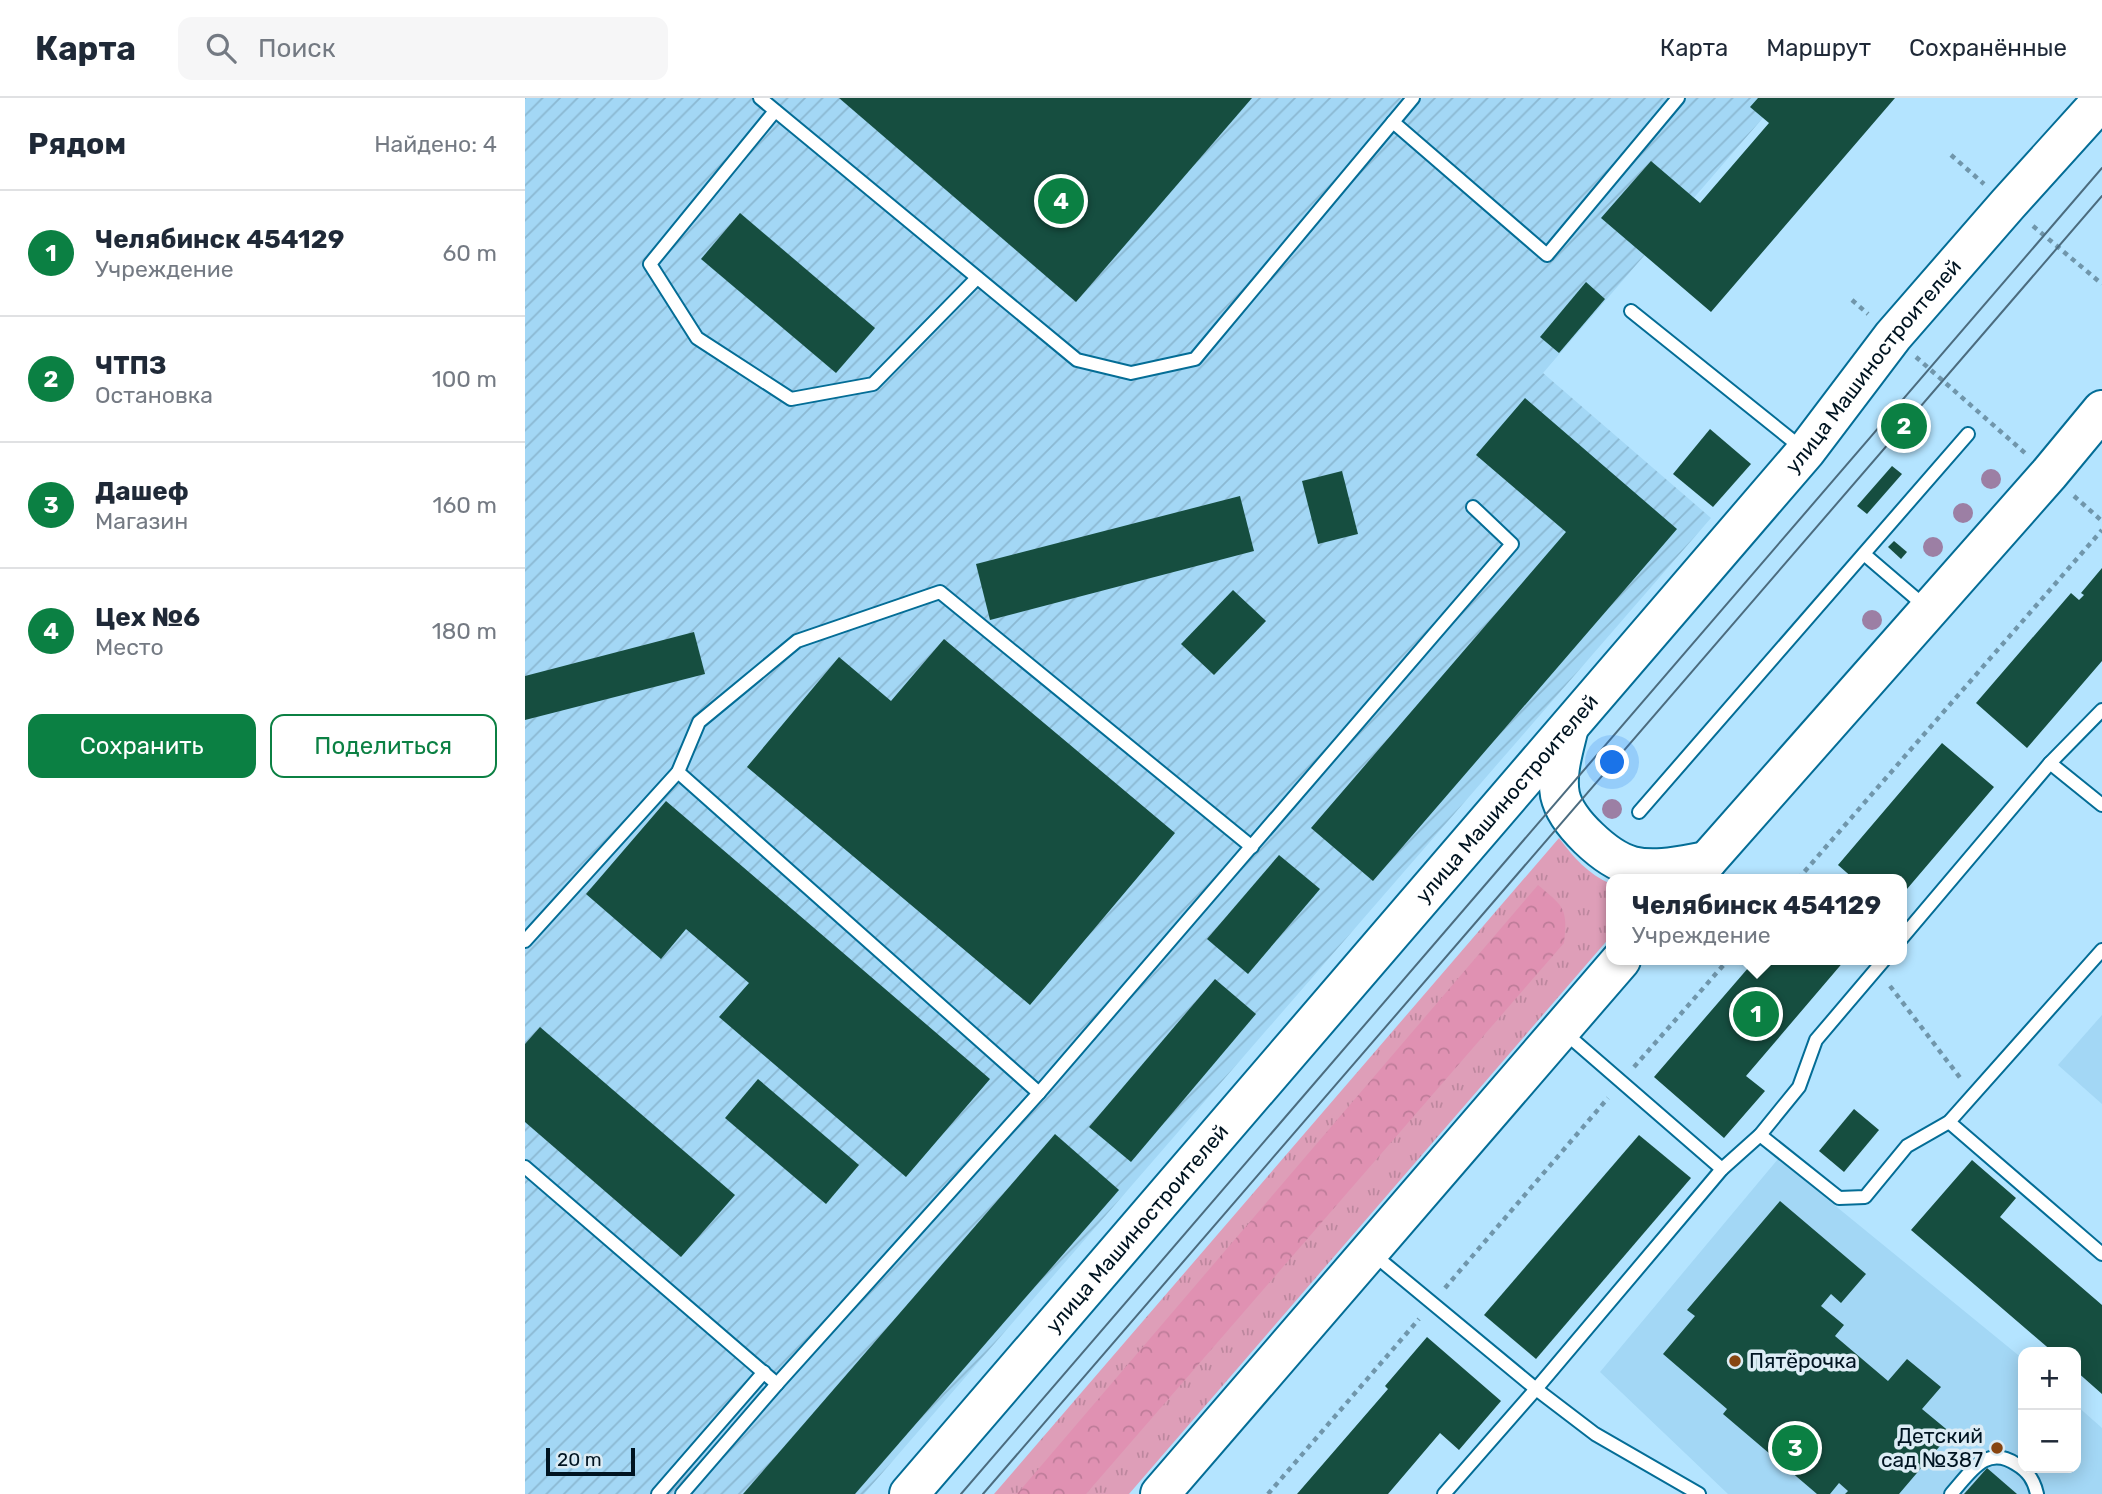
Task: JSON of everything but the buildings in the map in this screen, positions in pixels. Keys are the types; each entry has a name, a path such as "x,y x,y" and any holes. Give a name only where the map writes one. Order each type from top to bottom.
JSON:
{"main road":[{"name":"улица Машиностроителей","path":"909,1494 1806,451 1893,336 2102,100"},
{"path":"1569,729 1560,763 1560,797 1584,834 1608,855 1631,866 1699,870 2049,474 2102,410"},
{"path":"1160,1494 1617,965"}],"lane":[{"path":"760,98 1077,360 1131,373 1195,359 1413,98"},
{"path":"1393,122 1547,255 1678,98"},
{"path":"775,111 650,264 697,338 791,399 873,384 977,278"},
{"path":"1631,311 1806,451"},
{"path":"1639,812 1968,434"},
{"path":"682,1494 777,1384 1039,1093 1512,544 1473,508"},
{"path":"1864,554 1929,610"},
{"path":"525,941 678,772 699,722 797,641 940,592 1252,847"},
{"path":"1907,932 2050,763 2102,710"},
{"path":"2050,763 2102,806"},
{"path":"678,772 1039,1093"},
{"path":"1760,1135 1839,1198 1865,1197 1907,1146 1949,1122 2099,958"},
{"path":"1444,1494 1722,1169 1760,1135 1799,1087 1816,1040 1879,965"},
{"path":"1561,1029 1722,1169"},
{"path":"1949,1122 2102,1254"},
{"path":"525,1167 777,1384"},
{"path":"1371,1252 1536,1389 1595,1434 1699,1494"},
{"path":"658,1494 764,1372"},
{"path":"1951,1494 1978,1463 1991,1457 2006,1457 2026,1470 2035,1484 2037,1494"}],"path":[{"path":"1852,300 2102,521"},
{"path":"1802,874 2102,530"},
{"path":"1268,1494 1724,965"},
{"path":"1881,965 1972,1094"}],"shaded area":[{"path":"525,98 1780,98 1543,373 1711,518 864,1494 525,1494"},
{"path":"2102,1015 2102,1104 2058,1065"},
{"path":"1778,1159 2018,1355 2018,1473 2081,1473 2081,1409 2102,1428 2102,1494 1728,1494 1600,1372"}],"green space":[{"path":"1559,838 1582,865 1606,881 1606,942 1129,1494 994,1494"},
{"path":"1538,885 1554,898 1562,909 1565,922 1564,943 1086,1494 1017,1494"}],"tram line":[{"path":"961,1494 2102,168"},
{"path":"983,1494 2102,196"}],"place":[{"name":"Цех №6","path":"1061,201"},
{"name":"ЧТПЗ","path":"1904,426"},
{"name":"Челябинск 454129","path":"1756,1014"},
{"name":"Пятёрочка","path":"1735,1361"},
{"name":"Дашеф","path":"1795,1448"},
{"name":"Детский сад №387","path":"1997,1448"}]}
